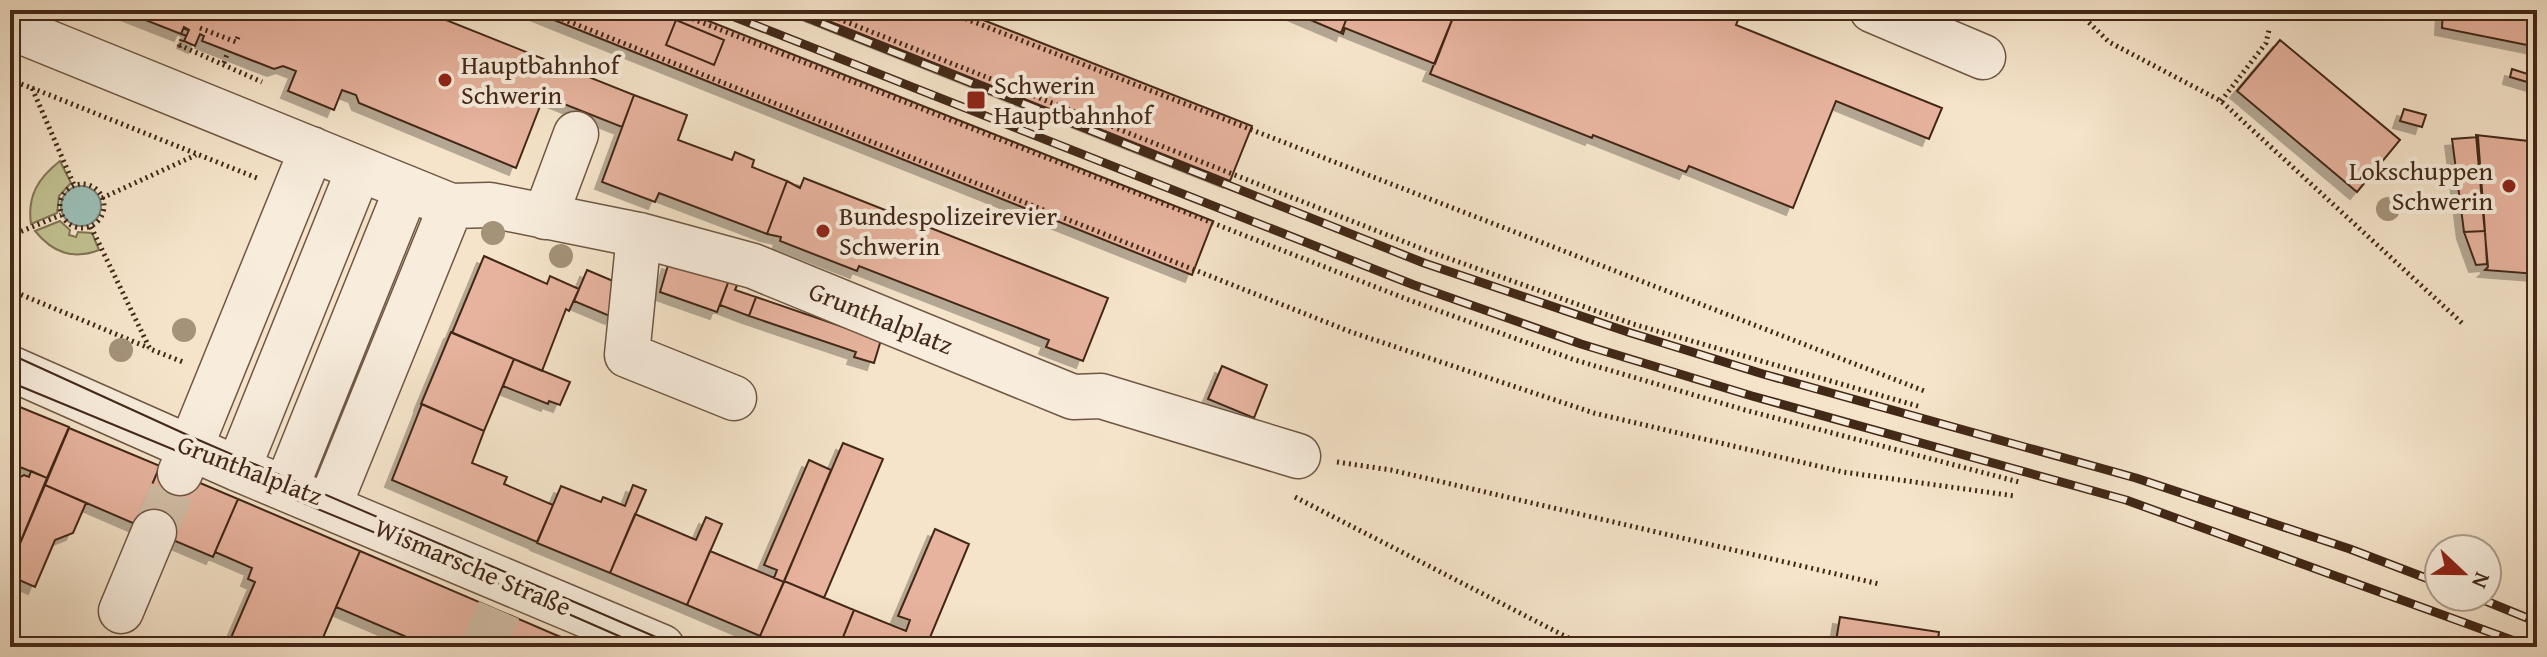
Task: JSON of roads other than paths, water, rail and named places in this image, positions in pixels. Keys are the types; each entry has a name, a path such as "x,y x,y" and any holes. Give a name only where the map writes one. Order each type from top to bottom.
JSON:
{"street":[{"path":"1872,10 1983,57"},
{"name":"Grunthalplatz","path":"10,27 451,206 490,205 639,235 753,266 1073,397 1101,396 1294,476"},
{"path":"545,217 576,134"},
{"path":"184,461 312,149"},
{"path":"238,469 359,169"},
{"path":"286,488 407,188"},
{"name":"Grunthalplatz","path":"10,368 184,461 238,469 329,506 451,206"},
{"path":"639,235 627,355 734,398"},
{"name":"Wismarsche Straße","path":"329,506 505,596 662,647"},
{"path":"121,611 154,532"}],"water":[{"path":"81,186 95,192 101,206 95,220 81,226 67,220 61,206 67,192"}],"tunnel":[{"path":"154,532 179,474"},
{"path":"483,647 499,610"}],"tram line":[{"path":"10,354 194,438 679,647"},
{"path":"10,382 644,647"}],"railway":[{"path":"717,10 1414,285 1581,344 1752,396 2126,500 2531,647"},
{"path":"788,10 1424,263 1763,374 2136,478 2350,549 2423,577"},
{"path":"2503,608 2537,622"}],"place":[{"name":"Hauptbahnhof Schwerin","path":"445,80"},
{"name":"Schwerin Hauptbahnhof","path":"976,100"},
{"name":"Lokschuppen Schwerin","path":"2509,186"},
{"name":"Bundespolizeirevier Schwerin","path":"823,231"}]}
